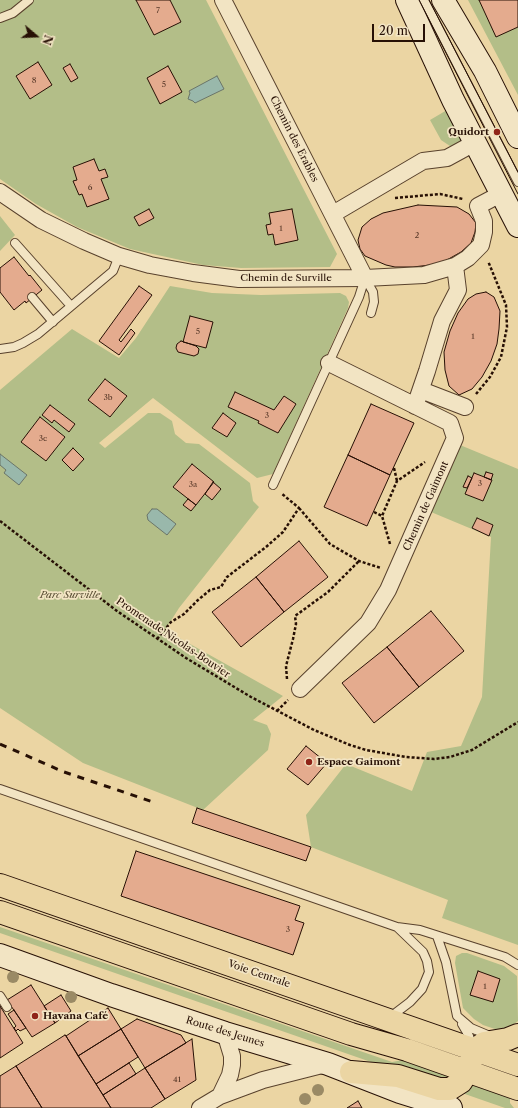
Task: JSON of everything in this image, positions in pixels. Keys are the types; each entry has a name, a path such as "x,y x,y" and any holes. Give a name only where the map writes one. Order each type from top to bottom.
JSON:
{"main road":[{"name":"Voie Centrale","path":"0,885 518,1065"},
{"path":"0,912 518,1089"},
{"path":"351,1072 398,1076 439,1089 450,1089 461,1082 468,1071 474,1050 484,1043 513,1037"}],"street":[{"name":"Chemin des Erables","path":"223,0 365,278"},
{"path":"407,0 453,100 505,191 518,226"},
{"path":"443,0 485,71 518,137"},
{"path":"333,214 422,161 447,158 468,146"},
{"path":"415,406 442,321 458,290 455,266 468,258 481,245 484,232 484,221 478,206 505,191"},
{"name":"Chemin de Surville","path":"0,192 41,220 119,256 164,268 193,273 239,279 365,278 424,274 455,266"},
{"name":"Chemin de Gaimont","path":"294,685 368,623 396,575 456,438 450,423 329,363"},
{"path":"421,390 465,407"},
{"name":"Route des Jeunes","path":"1,956 225,1033 328,1064 400,1092 451,1108"},
{"path":"220,1096 230,1074 232,1065 232,1056 225,1033"},
{"path":"200,1108 220,1096 263,1080 328,1064"}],"lane":[{"path":"0,18 13,13 29,0"},
{"path":"424,0 505,191"},
{"path":"15,244 71,306"},
{"path":"0,349 14,347 24,343 38,334 113,271 119,256"},
{"path":"365,278 373,292 374,302 371,313"},
{"path":"273,486 359,297 365,278"},
{"path":"32,297 53,322"},
{"path":"0,789 397,927 420,930 505,957 518,966"},
{"path":"387,1019 410,1002 422,989 429,967 423,952 397,927"},
{"path":"438,936 448,968 457,1016 469,1036 474,1050"},
{"path":"0,996 7,1007"},
{"path":"457,1016 471,1028 485,1035 495,1038 513,1037"}],"path":[{"path":"375,189 390,198 440,194 467,200 478,206"},
{"path":"465,407 490,377 501,358 507,326 506,304 481,245"},
{"path":"386,530 382,516 397,481 429,459"},
{"path":"394,468 397,481"},
{"path":"273,486 299,508 330,544 359,561 379,567 396,575"},
{"path":"157,639 170,622 184,614 210,590 221,587 227,577 283,532 299,508"},
{"path":"374,512 382,516"},
{"name":"Promenade Nicolas-Bouvier","path":"0,520 92,592 157,639 227,684 332,738 366,750 389,754 423,758 450,757 472,750 518,722"},
{"path":"294,685 286,666 296,624 295,616 328,592 359,561"}],"green space":[{"path":"0,0 206,0 337,254 330,267 241,268 203,265 130,249 77,227 36,204 0,179"},
{"path":"468,0 518,0 518,95"},
{"path":"447,110 462,139 458,145 450,146 441,140 430,120"},
{"path":"0,216 15,235 0,251"},
{"name":"Parc Surville","path":"170,286 212,293 261,295 340,293 346,296 349,302 348,308 273,474 257,478 153,398 99,443 105,448 148,413 160,413 172,421 175,434 186,443 199,444 250,483 253,501 259,507 179,608 165,630 283,696 253,720 267,725 271,734 268,750 203,810 83,763 0,708 0,390 72,329 119,358 136,338"},
{"path":"460,445 518,469 518,945 442,918 448,900 311,847 306,815 346,764 412,791 427,752 461,746 482,697 491,537 431,512"},
{"path":"0,927 392,1062 403,1060 450,1076 443,1081 400,1071 371,1062 0,933"},
{"path":"462,953 467,953 504,966 517,976 518,1021 513,1025 502,1029 495,1029 483,1025 474,1019 463,1008 455,963 456,956"},
{"path":"474,1084 510,1097 510,1103 514,1108 505,1108 462,1093"}],"shaded area":[{"path":"217,76 224,89 195,103 188,99 190,93 189,91"},
{"path":"0,454 27,475 19,485 4,473 6,470 0,465"},
{"path":"152,509 157,509 176,524 167,535 148,520 147,515"}],"building":[{"path":"136,0 170,0 181,22 154,35"},
{"path":"479,0 518,0 518,27 496,37"},
{"path":"38,62 52,85 30,99 16,76"},
{"path":"70,64 78,78 71,82 63,68"},
{"path":"168,66 182,92 160,104 147,78"},
{"path":"94,159 99,171 105,169 108,177 101,179 109,199 87,207 82,194 79,195 73,181 77,180 73,167"},
{"path":"418,205 457,207 469,214 476,223 475,232 471,243 461,252 445,261 430,265 395,267 386,265 365,256 360,249 358,240 362,227 371,219 383,213"},
{"path":"149,209 154,218 139,226 134,217"},
{"path":"292,209 298,240 275,245 273,234 268,235 266,225 271,224 269,213"},
{"path":"14,257 42,290 26,303 25,301 14,310 0,292 0,268"},
{"path":"139,286 152,295 119,340 121,342 131,329 135,333 119,355 99,341"},
{"path":"486,292 494,297 500,311 497,344 491,361 482,377 472,389 459,395 449,386 445,370 444,352 450,331 458,313 468,299 476,294"},
{"path":"190,316 213,322 206,348 183,342"},
{"path":"181,341 196,346 199,349 198,354 194,356 178,352 176,348 177,344"},
{"path":"105,379 127,396 110,417 88,400"},
{"path":"235,392 274,410 284,396 296,404 278,433 258,423 259,421 228,407"},
{"path":"371,404 414,423 390,475 348,455"},
{"path":"50,405 75,424 69,432 54,420 52,423 42,415"},
{"path":"223,413 236,423 227,437 212,428"},
{"path":"40,417 65,437 46,461 21,442"},
{"path":"73,448 84,459 73,471 62,460"},
{"path":"348,455 390,475 367,526 324,507"},
{"path":"192,464 214,482 196,505 173,487"},
{"path":"486,472 493,474 491,480 484,477"},
{"path":"474,473 492,480 483,501 465,494"},
{"path":"468,476 472,478 467,488 463,487"},
{"path":"213,482 221,489 212,500 205,494"},
{"path":"188,499 196,505 191,511 183,505"},
{"path":"477,518 493,525 489,536 472,528"},
{"path":"299,541 328,577 284,612 256,577"},
{"path":"256,577 284,612 241,647 212,612"},
{"path":"431,611 464,651 419,687 387,647"},
{"path":"387,647 419,687 374,723 342,683"},
{"path":"306,746 327,763 308,785 287,769"},
{"path":"197,808 311,847 306,861 192,823"},
{"path":"136,851 300,906 295,920 304,923 293,955 121,896"},
{"path":"478,971 500,979 493,1002 470,995"},
{"name":"Havana Café","path":"31,985 55,1023 32,1037 7,1000"},
{"path":"61,995 71,1011 55,1023 44,1006"},
{"path":"0,1006 23,1043 0,1058"},
{"path":"108,1008 121,1029 78,1056 66,1036"},
{"path":"14,1010 26,1028 20,1031 18,1029 16,1031 14,1028 16,1026 8,1014"},
{"path":"137,1019 181,1035 186,1043 145,1068 121,1029"},
{"path":"121,1029 138,1057 96,1084 78,1056"},
{"path":"65,1035 111,1108 42,1108 16,1066"},
{"path":"192,1039 196,1080 165,1099 145,1068"},
{"path":"129,1063 136,1074 103,1095 96,1084"},
{"path":"16,1066 42,1108 0,1108 0,1076"},
{"path":"145,1068 165,1099 151,1108 111,1108 103,1095"},
{"path":"358,1101 362,1108 347,1108"}],"tram line":[{"path":"419,0 518,194"},
{"path":"429,0 518,172"}],"railway":[{"path":"0,744 64,772 156,803"}],"place":[{"name":"Quidort","path":"497,132"},
{"name":"Espace Gaimont","path":"309,762"},
{"name":"Havana Café","path":"35,1016"}]}
